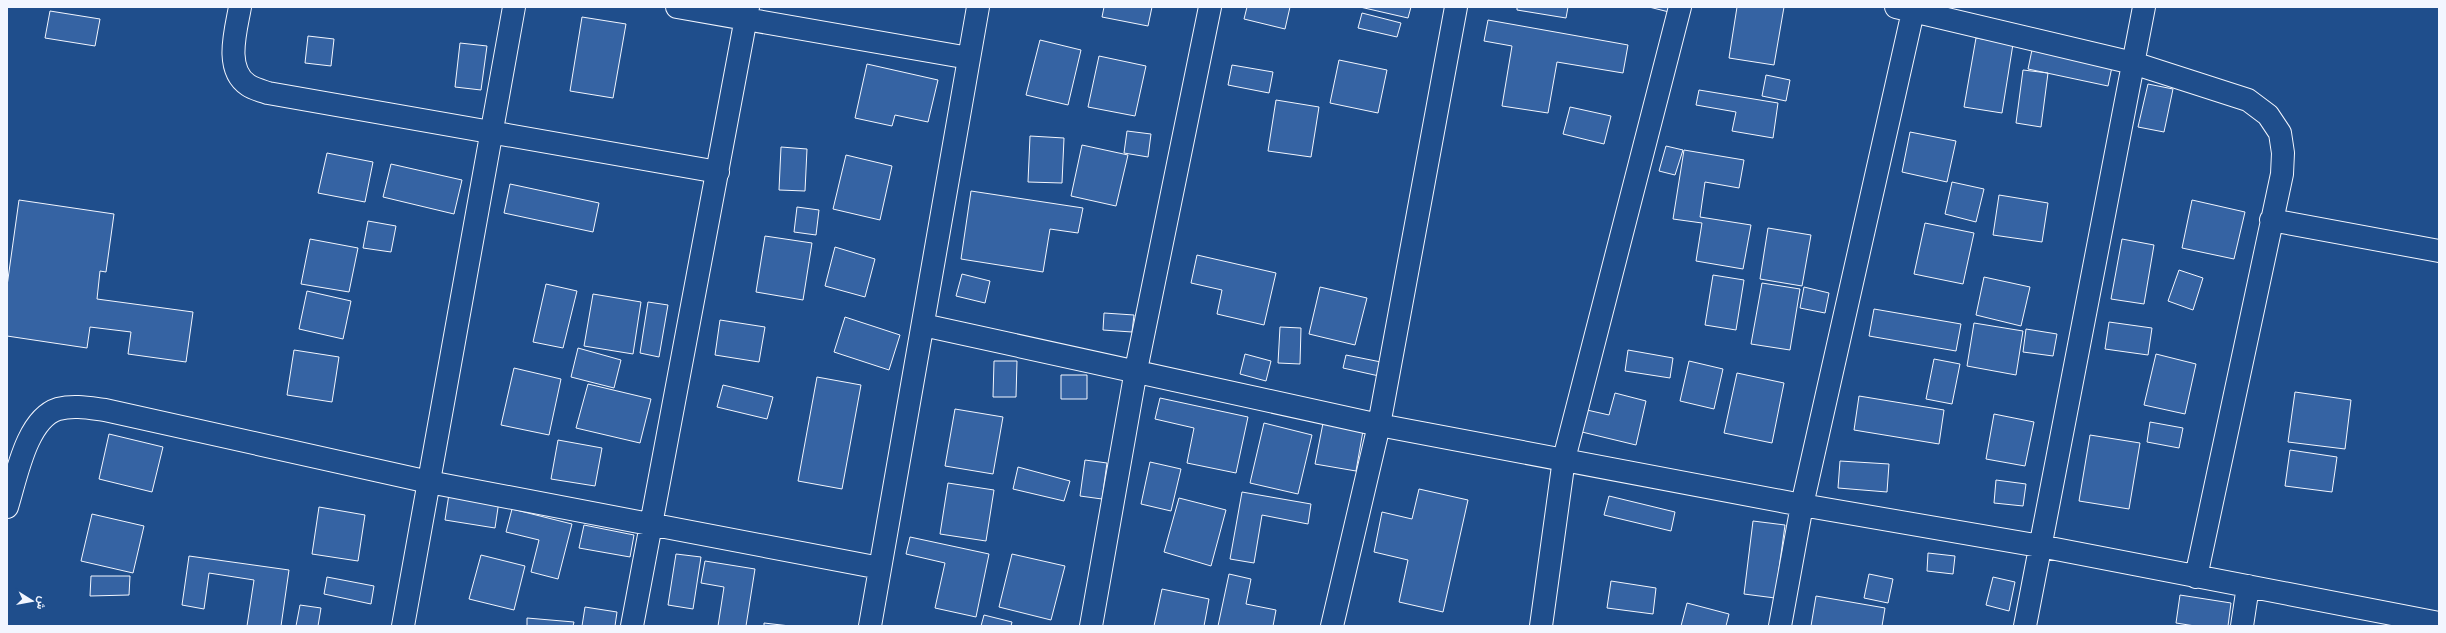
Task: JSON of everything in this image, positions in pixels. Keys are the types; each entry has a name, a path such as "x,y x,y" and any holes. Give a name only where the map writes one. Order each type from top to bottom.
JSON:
{"street":[{"path":"240,7 233,58 242,80 249,86 268,93 718,172"},
{"path":"403,626 514,7"},
{"path":"677,7 747,13 969,58"},
{"path":"870,626 978,7"},
{"path":"1091,626 1136,370 1210,7"},
{"path":"1332,626 1379,425 1456,7"},
{"path":"1541,626 1564,459 1680,7"},
{"path":"2025,626 2144,7"},
{"path":"1780,626 1802,505 1908,8 2133,64 2248,100 2268,115 2280,133 2283,153 2282,174 2196,577"},
{"path":"632,626 747,13"},
{"path":"2271,220 2439,251"},
{"path":"923,325 1136,370 1379,425 1802,505 2040,546 2439,623"},
{"path":"7,507 26,443 39,422 57,409 80,406 105,410 429,482 880,568"},
{"path":"2242,626 2248,586"}],"building":[{"path":"1104,7 1152,7 1148,26 1102,17"},
{"path":"1247,7 1290,7 1285,29 1244,19"},
{"path":"1360,7 1411,7 1408,18"},
{"path":"1517,7 1568,7 1566,18 1517,10"},
{"path":"1649,7 1670,7 1669,12"},
{"path":"1737,7 1784,7 1774,65 1729,58"},
{"path":"50,11 100,19 95,46 45,38"},
{"path":"1362,13 1401,23 1397,37 1358,28"},
{"path":"582,17 626,24 613,98 570,91"},
{"path":"1488,20 1628,45 1623,73 1557,62 1548,113 1502,106 1512,46 1484,41"},
{"path":"308,36 334,39 331,66 305,63"},
{"path":"1976,38 2013,44 2002,113 1964,107"},
{"path":"1040,40 1081,50 1068,105 1026,95"},
{"path":"460,43 487,46 481,90 455,87"},
{"path":"2033,45 2113,62 2108,86 2028,69"},
{"path":"1099,56 1146,66 1135,116 1088,107"},
{"path":"1339,60 1387,70 1378,113 1330,103"},
{"path":"867,64 938,80 928,122 895,115 892,126 855,118"},
{"path":"1232,65 1273,72 1269,93 1228,85"},
{"path":"2023,70 2048,73 2041,127 2016,123"},
{"path":"1766,75 1790,80 1786,101 1762,96"},
{"path":"2148,84 2173,89 2164,132 2138,127"},
{"path":"1699,90 1778,103 1773,138 1732,131 1736,112 1696,105"},
{"path":"1276,100 1319,107 1311,157 1268,151"},
{"path":"1570,107 1611,116 1604,144 1563,134"},
{"path":"1127,131 1151,134 1148,157 1124,153"},
{"path":"1910,132 1956,141 1947,182 1902,172"},
{"path":"1030,136 1064,138 1062,183 1028,182"},
{"path":"1082,145 1128,155 1116,206 1071,196"},
{"path":"1666,146 1683,150 1675,175 1659,171"},
{"path":"781,147 807,149 805,191 779,190"},
{"path":"1684,150 1744,160 1739,188 1705,182 1700,217 1751,225 1743,269 1696,261 1702,223 1673,219"},
{"path":"327,153 373,162 365,202 318,193"},
{"path":"846,155 892,166 880,220 833,209"},
{"path":"391,164 462,180 454,214 383,197"},
{"path":"1952,182 1984,189 1976,222 1945,214"},
{"path":"510,184 599,203 593,232 504,213"},
{"path":"971,191 1083,208 1078,233 1050,229 1043,272 961,259"},
{"path":"1999,195 2048,203 2042,242 1993,235"},
{"path":"19,200 114,214 106,272 100,271 97,299 193,312 186,362 128,354 131,332 90,327 87,348 7,336 7,286"},
{"path":"2192,200 2245,212 2234,259 2182,248"},
{"path":"797,207 819,210 816,235 794,232"},
{"path":"368,221 396,226 391,252 363,248"},
{"path":"1925,223 1974,233 1963,284 1914,274"},
{"path":"1768,228 1811,235 1802,286 1760,279"},
{"path":"765,236 812,243 803,300 756,292"},
{"path":"310,239 358,248 349,292 301,284"},
{"path":"2122,239 2154,245 2144,304 2111,299"},
{"path":"835,247 875,259 865,297 825,286"},
{"path":"1197,255 1276,273 1264,325 1217,314 1222,290 1191,283"},
{"path":"2179,270 2203,278 2193,310 2168,301"},
{"path":"962,274 990,281 985,303 956,296"},
{"path":"1713,275 1744,280 1736,330 1705,325"},
{"path":"1984,277 2030,287 2021,326 1976,315"},
{"path":"1762,283 1800,289 1790,350 1751,344"},
{"path":"546,284 577,291 563,348 533,342"},
{"path":"1320,287 1367,298 1355,345 1309,334"},
{"path":"1804,287 1829,293 1825,313 1800,308"},
{"path":"307,291 351,301 343,339 299,329"},
{"path":"593,294 641,302 633,354 584,346"},
{"path":"648,302 668,305 659,357 640,353"},
{"path":"1874,309 1961,324 1956,351 1869,336"},
{"path":"1104,313 1134,315 1132,332 1103,330"},
{"path":"845,317 900,335 889,370 834,352"},
{"path":"720,320 765,327 759,362 715,355"},
{"path":"2109,322 2152,328 2148,355 2105,349"},
{"path":"1974,323 2023,331 2016,375 1967,366"},
{"path":"1280,327 1301,328 1300,364 1278,363"},
{"path":"2026,329 2057,334 2053,356 2023,352"},
{"path":"578,348 621,360 614,388 571,377"},
{"path":"294,350 339,357 332,402 287,395"},
{"path":"1628,350 1673,358 1670,378 1625,371"},
{"path":"1245,354 1271,361 1266,381 1240,374"},
{"path":"2156,354 2196,364 2185,414 2144,405"},
{"path":"1346,355 1381,362 1379,376 1343,368"},
{"path":"1934,359 1960,364 1952,404 1926,399"},
{"path":"994,361 1017,361 1016,397 993,397"},
{"path":"1689,361 1723,369 1714,409 1680,401"},
{"path":"514,368 561,379 549,435 501,425"},
{"path":"1737,373 1784,383 1772,443 1724,433"},
{"path":"1061,375 1087,375 1087,399 1061,399"},
{"path":"817,377 861,385 842,489 798,481"},
{"path":"588,384 651,399 640,443 576,428"},
{"path":"723,385 773,397 767,419 717,407"},
{"path":"2295,392 2351,400 2345,449 2288,442"},
{"path":"1615,393 1646,401 1636,445 1582,432 1587,410 1609,415"},
{"path":"1859,396 1944,410 1939,444 1854,430"},
{"path":"1160,398 1248,417 1236,473 1187,463 1194,428 1155,419"},
{"path":"955,409 1003,417 993,474 945,466"},
{"path":"1994,414 2034,422 2025,466 1986,459"},
{"path":"1324,418 1364,425 1356,471 1315,464"},
{"path":"2150,422 2183,428 2179,448 2147,442"},
{"path":"1264,423 1312,435 1298,494 1250,483"},
{"path":"109,434 163,447 152,492 99,479"},
{"path":"2090,435 2140,443 2129,509 2079,501"},
{"path":"558,440 602,448 595,486 551,479"},
{"path":"2290,450 2337,457 2332,492 2285,486"},
{"path":"1085,460 1107,463 1102,499 1080,496"},
{"path":"1840,461 1889,464 1887,492 1838,488"},
{"path":"1150,462 1181,469 1171,511 1141,504"},
{"path":"1018,467 1070,481 1064,501 1013,489"},
{"path":"1996,480 2026,484 2023,506 1994,503"},
{"path":"948,483 994,490 986,541 940,534"},
{"path":"1419,489 1468,500 1443,612 1399,602 1408,560 1374,552 1382,512 1412,519"},
{"path":"1242,492 1311,504 1308,524 1262,515 1254,563 1230,559"},
{"path":"449,494 499,501 495,528 445,520"},
{"path":"1609,496 1675,512 1671,531 1604,515"},
{"path":"1179,498 1226,510 1211,566 1164,552"},
{"path":"319,507 365,515 358,561 312,554"},
{"path":"512,509 572,524 558,579 531,572 539,540 506,532"},
{"path":"92,514 144,526 133,573 81,561"},
{"path":"1753,521 1785,525 1775,598 1744,594"},
{"path":"584,525 634,535 630,557 579,548"},
{"path":"910,537 989,554 976,617 935,608 945,563 906,554"},
{"path":"1928,553 1955,556 1953,574 1927,571"},
{"path":"676,554 701,557 693,609 668,605"},
{"path":"1012,554 1065,566 1051,620 999,607"},
{"path":"481,555 525,566 514,610 469,599"},
{"path":"189,556 289,570 281,626 247,626 254,580 209,573 204,609 182,605"},
{"path":"705,561 755,569 746,626 718,626 724,587 701,583"},
{"path":"1229,574 1251,579 1246,604 1276,610 1273,626 1218,626"},
{"path":"1869,574 1893,579 1888,603 1864,598"},
{"path":"91,576 130,576 129,595 90,596"},
{"path":"327,577 374,586 371,604 324,594"},
{"path":"1993,577 2015,582 2009,611 1986,605"},
{"path":"1611,581 1656,588 1653,614 1607,608"},
{"path":"1162,589 1209,599 1204,626 1154,626"},
{"path":"2180,595 2231,603 2228,626 2195,626 2176,623"},
{"path":"1816,596 1885,608 1882,626 1811,626"},
{"path":"1687,603 1729,614 1726,626 1681,626"},
{"path":"300,605 321,608 318,626 296,626"},
{"path":"585,607 617,612 615,626 582,626"},
{"path":"984,615 1012,622 1011,626 981,626"},
{"path":"527,618 574,622 573,626 527,626"},
{"path":"764,623 790,626 764,626"}]}
